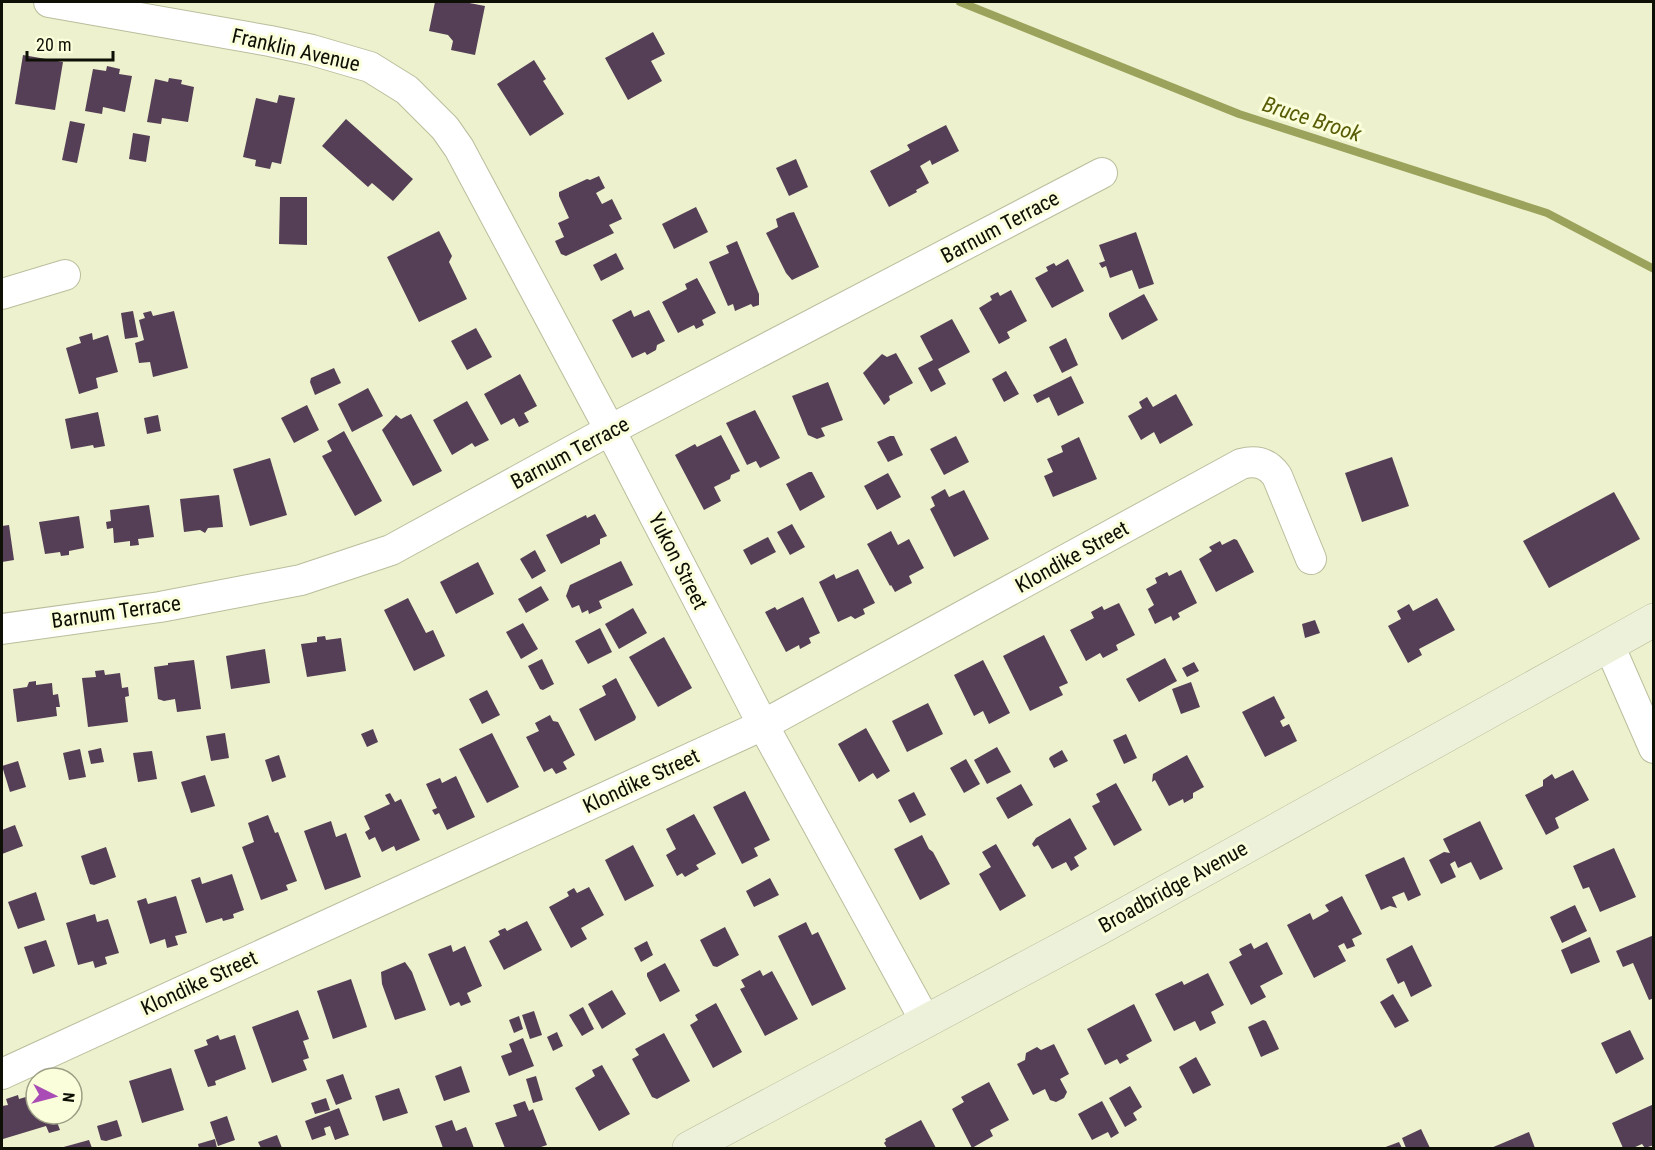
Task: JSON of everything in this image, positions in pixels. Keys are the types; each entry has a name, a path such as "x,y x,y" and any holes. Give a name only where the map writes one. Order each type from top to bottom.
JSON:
{"main road":[{"name":"Broadbridge Avenue","path":"688,1149 1110,922 1653,620"}],"street":[{"name":"Franklin Avenue","path":"49,2 270,41 349,60 388,76 424,106"},
{"name":"Yukon Street","path":"424,106 459,148 764,725 926,1022"},
{"name":"Barnum Terrace","path":"2,629 160,607 301,580 391,550 610,430 1102,173"},
{"path":"2,294 65,275"},
{"name":"Klondike Street","path":"2,1074 764,725 1241,464 1250,462 1265,464 1272,469 1277,476 1311,559"},
{"path":"1610,645 1653,748"}],"building":[{"path":"435,2 464,2 485,6 475,55 451,50 453,41 448,35 429,31"},
{"path":"653,32 665,54 651,61 662,81 628,100 605,58"},
{"path":"23,55 63,62 55,110 15,104"},
{"path":"534,60 546,79 543,81 564,114 530,136 497,84"},
{"path":"107,66 120,69 119,74 132,76 125,112 103,107 102,114 85,111 93,69 106,71"},
{"path":"169,78 182,80 181,84 194,87 188,122 162,118 161,124 147,122 155,79 168,82"},
{"path":"279,95 295,98 281,164 272,162 270,169 255,166 256,160 243,157 256,98 277,103"},
{"path":"346,119 413,179 393,201 372,183 368,187 322,146"},
{"path":"70,121 85,124 77,163 62,160"},
{"path":"946,125 959,151 932,165 930,160 920,166 929,183 889,207 870,171 910,150 907,145"},
{"path":"133,133 150,136 146,162 129,159"},
{"path":"796,159 808,187 789,196 776,168"},
{"path":"599,176 605,188 596,193 602,204 612,199 622,219 609,225 614,233 566,256 561,254 555,241 564,237 558,223 569,218 559,192"},
{"path":"280,197 307,197 307,245 279,244"},
{"path":"696,207 708,232 674,249 662,224"},
{"path":"794,212 819,267 792,280 786,273 766,233 778,227 776,219"},
{"path":"439,231 452,256 449,262 467,299 419,322 387,257"},
{"path":"1136,232 1154,284 1139,289 1132,270 1110,278 1106,266 1102,268 1099,263 1105,261 1099,245"},
{"path":"737,241 759,294 759,305 753,307 751,304 735,311 733,304 728,306 709,262 729,253 726,246"},
{"path":"616,253 624,269 601,281 593,265"},
{"path":"1068,259 1084,291 1052,308 1035,278 1048,271 1046,267 1054,263 1056,266"},
{"path":"697,278 716,313 702,320 704,325 696,329 694,325 678,333 662,302 687,289 685,284"},
{"path":"1011,290 1027,321 1007,332 1010,338 999,344 979,308 992,300 990,296 998,292 1000,296"},
{"path":"1144,294 1158,320 1122,340 1109,313"},
{"path":"631,310 634,317 649,310 665,341 647,355 645,352 632,358 612,320"},
{"path":"133,311 138,337 125,339 121,313"},
{"path":"151,311 153,316 174,311 188,368 153,377 150,362 139,363 135,343 144,340 139,320 145,318 143,313"},
{"path":"952,319 970,352 938,369 946,384 931,392 918,368 933,360 920,336"},
{"path":"476,328 492,357 467,370 451,341"},
{"path":"92,333 93,340 108,335 118,372 96,378 98,388 79,394 66,348 81,343 79,337"},
{"path":"1066,338 1078,365 1062,373 1049,347"},
{"path":"896,353 913,383 889,396 890,400 884,405 863,373 882,354 887,357"},
{"path":"334,368 341,383 315,395 310,382 311,378"},
{"path":"1006,371 1019,394 1004,402 992,379"},
{"path":"520,374 537,406 524,413 529,422 519,427 514,418 501,425 484,394"},
{"path":"1071,376 1084,403 1058,416 1049,397 1037,403 1033,395"},
{"path":"828,382 843,420 821,428 825,436 817,439 808,435 792,396"},
{"path":"368,388 383,416 352,432 338,404"},
{"path":"1176,394 1193,425 1160,444 1154,432 1141,440 1128,416 1142,408 1139,402 1147,397 1153,407"},
{"path":"467,401 489,440 475,447 472,443 452,455 433,420"},
{"path":"307,405 319,430 294,443 281,418"},
{"path":"755,410 780,458 760,468 756,461 747,465 726,423"},
{"path":"98,412 105,446 94,448 93,445 71,449 65,419"},
{"path":"411,414 442,471 413,486 382,430 396,415 401,419"},
{"path":"158,415 161,431 147,434 144,418"},
{"path":"344,431 382,501 355,516 322,456 332,451 327,441"},
{"path":"721,435 740,471 714,487 721,501 704,510 675,455 695,444 697,447"},
{"path":"894,436 903,455 888,462 877,442"},
{"path":"956,436 969,462 944,475 930,449"},
{"path":"1079,437 1097,479 1053,497 1044,476 1053,472 1047,459 1063,452 1061,446"},
{"path":"1392,457 1409,506 1362,522 1345,473"},
{"path":"270,458 287,515 250,526 233,469"},
{"path":"812,472 825,497 800,511 786,484"},
{"path":"888,473 901,497 877,510 864,486"},
{"path":"945,489 949,497 964,490 989,539 954,557 930,509 935,506 931,497"},
{"path":"1614,492 1640,539 1549,588 1523,541"},
{"path":"219,495 223,527 208,528 205,533 200,530 184,532 180,499"},
{"path":"149,505 154,537 138,539 139,545 130,546 130,541 114,543 113,528 107,529 106,522 111,521 110,510"},
{"path":"595,514 607,536 600,539 600,544 561,564 546,535 586,515 587,518"},
{"path":"79,516 84,548 69,551 69,555 61,556 60,552 45,554 39,522"},
{"path":"792,524 805,547 790,555 777,532"},
{"path":"9,525 14,560 2,562 2,526"},
{"path":"891,531 898,545 909,539 924,568 909,576 912,583 895,592 867,544"},
{"path":"768,537 776,552 751,565 743,550"},
{"path":"1234,539 1237,540 1254,572 1216,592 1199,559 1212,551 1209,547 1220,541 1222,545"},
{"path":"535,550 546,571 532,579 520,559"},
{"path":"621,561 633,585 599,601 602,608 589,614 588,610 582,613 579,605 572,608 566,596 570,585"},
{"path":"478,562 494,594 456,614 440,582"},
{"path":"858,569 875,603 863,609 865,614 855,619 851,616 838,622 819,582 834,574 836,579"},
{"path":"1181,570 1197,603 1178,613 1180,617 1173,621 1171,616 1155,624 1148,609 1154,605 1146,589 1157,583 1155,578 1167,572 1169,576"},
{"path":"541,586 549,600 526,613 518,599"},
{"path":"803,597 820,633 809,638 811,643 800,649 799,645 786,652 765,612 775,607 777,610"},
{"path":"408,598 426,633 433,630 445,656 414,671 384,610"},
{"path":"1437,598 1455,630 1419,649 1422,655 1408,663 1388,626 1401,619 1397,611 1409,604 1413,611"},
{"path":"1119,603 1135,635 1116,645 1118,650 1103,658 1100,653 1086,661 1070,630 1094,618 1091,612 1102,606 1104,610"},
{"path":"633,608 647,633 619,649 605,624"},
{"path":"1315,620 1320,633 1305,638 1302,624"},
{"path":"523,623 538,649 521,659 506,632"},
{"path":"600,628 612,652 588,664 575,641"},
{"path":"1044,635 1068,683 1059,687 1063,695 1030,711 1003,656"},
{"path":"325,636 326,640 341,638 346,671 307,677 301,644 317,642 317,637"},
{"path":"664,637 692,688 658,707 629,657"},
{"path":"265,649 270,683 231,689 226,656"},
{"path":"1165,658 1177,681 1139,702 1126,679"},
{"path":"542,659 554,684 543,690 540,689 528,666"},
{"path":"194,660 201,709 177,712 175,699 164,701 158,699 154,667"},
{"path":"983,660 1010,713 989,724 983,711 974,716 954,675"},
{"path":"1194,662 1199,671 1187,677 1182,668"},
{"path":"104,670 105,675 120,673 122,688 128,687 129,696 125,697 128,722 88,727 82,678 96,677 95,671"},
{"path":"616,678 636,717 635,720 595,741 579,709 606,695 602,686"},
{"path":"36,681 36,685 52,683 53,695 58,694 60,707 56,707 57,716 17,722 13,689 27,687 29,682"},
{"path":"1191,682 1200,707 1181,714 1172,689"},
{"path":"487,690 500,715 482,724 469,699"},
{"path":"1274,696 1285,718 1280,721 1283,727 1289,724 1297,741 1265,757 1242,712"},
{"path":"928,703 943,734 907,752 892,721"},
{"path":"550,715 553,721 558,722 575,755 563,762 567,769 556,774 552,768 544,772 526,737 539,731 535,723"},
{"path":"866,728 890,771 877,779 873,773 859,782 838,744"},
{"path":"373,729 378,742 367,747 361,734"},
{"path":"225,733 229,758 211,761 206,736"},
{"path":"492,733 519,787 487,803 459,749"},
{"path":"1126,734 1137,758 1124,764 1113,740"},
{"path":"997,747 1011,772 987,784 974,760"},
{"path":"101,748 104,762 91,764 88,751"},
{"path":"80,749 86,777 69,780 63,753"},
{"path":"1062,750 1068,761 1054,768 1049,759"},
{"path":"152,751 157,779 138,782 133,753"},
{"path":"279,755 286,777 272,782 265,760"},
{"path":"1187,755 1204,787 1193,793 1193,798 1184,803 1183,799 1169,806 1155,780 1152,782 1153,774"},
{"path":"966,759 980,784 964,793 950,768"},
{"path":"18,761 26,787 10,792 2,766"},
{"path":"1573,770 1589,800 1555,818 1559,828 1546,835 1525,795 1543,786 1543,780 1552,774 1555,779"},
{"path":"205,775 215,806 191,813 181,782"},
{"path":"456,776 475,817 447,830 439,813 435,815 432,810 437,808 426,784 440,778 442,783"},
{"path":"1116,783 1142,830 1114,846 1092,806 1100,802 1096,794"},
{"path":"1021,784 1033,805 1008,819 996,798"},
{"path":"745,791 770,840 754,848 758,856 742,864 713,807"},
{"path":"914,792 926,815 910,823 898,800"},
{"path":"390,793 395,802 401,799 420,840 396,851 394,846 382,852 375,837 369,840 365,832 370,829 364,816 390,804 385,795"},
{"path":"694,814 716,854 696,865 699,869 685,877 682,873 677,876 666,855 676,849 666,829"},
{"path":"268,815 275,833 278,832 297,881 286,885 288,890 261,900 242,847 254,842 248,823"},
{"path":"1070,818 1087,849 1074,857 1079,866 1071,871 1066,862 1052,869 1038,845 1034,847 1032,844 1036,838"},
{"path":"331,821 336,837 346,833 361,877 325,890 304,831"},
{"path":"1480,821 1503,869 1480,880 1471,862 1458,868 1455,861 1450,864 1456,877 1441,884 1429,860 1444,852 1450,853 1443,839"},
{"path":"15,825 23,846 2,854 2,830"},
{"path":"922,835 950,884 920,900 894,849"},
{"path":"996,844 1026,896 1000,911 979,874 991,867 982,852"},
{"path":"633,845 654,886 625,901 605,860"},
{"path":"106,847 116,877 94,885 90,884 81,856"},
{"path":"1614,848 1636,897 1600,912 1589,887 1583,889 1573,866"},
{"path":"1404,857 1421,895 1408,901 1404,892 1392,897 1397,908 1390,906 1381,910 1365,875"},
{"path":"232,874 244,910 233,914 234,918 223,921 222,918 206,923 191,880 200,877 202,884"},
{"path":"770,878 779,895 754,907 746,891"},
{"path":"589,887 604,915 581,928 587,939 571,948 549,907 569,896 567,892 574,888 577,893"},
{"path":"36,892 45,920 18,929 8,902"},
{"path":"176,896 187,933 175,936 178,945 167,948 165,939 150,944 137,901 146,898 148,904"},
{"path":"1342,896 1362,934 1352,939 1355,946 1347,949 1344,943 1338,946 1346,961 1314,978 1287,925 1310,913 1313,920 1329,911 1325,905"},
{"path":"1575,905 1587,931 1562,943 1550,917"},
{"path":"95,914 97,922 108,919 119,953 105,957 107,964 95,968 93,961 78,965 66,923"},
{"path":"527,921 542,950 504,970 489,941 500,935 498,931 505,928 507,931"},
{"path":"806,922 812,935 818,932 846,989 812,1006 778,936"},
{"path":"725,927 739,955 717,967 713,966 700,940"},
{"path":"1654,935 1654,998 1649,1000 1633,963 1623,967 1616,951"},
{"path":"1590,937 1600,962 1571,974 1561,950"},
{"path":"46,940 55,966 33,974 24,947"},
{"path":"647,941 653,955 641,962 634,948"},
{"path":"1267,942 1283,974 1260,986 1266,997 1251,1005 1229,962 1242,955 1239,949 1251,943 1254,949"},
{"path":"451,945 453,952 465,946 482,986 467,993 471,1002 461,1006 459,1002 450,1006 428,954"},
{"path":"1412,945 1432,986 1411,997 1404,981 1398,984 1386,959"},
{"path":"405,962 412,972 426,1010 395,1020 382,984 381,972"},
{"path":"665,963 680,991 660,1002 647,973"},
{"path":"760,970 763,976 772,971 798,1019 765,1036 740,989 745,987 741,980"},
{"path":"1208,973 1224,1005 1211,1012 1216,1023 1200,1031 1195,1021 1174,1031 1155,994 1182,981 1184,985"},
{"path":"351,979 367,1027 333,1039 317,991"},
{"path":"612,990 626,1014 602,1029 588,1004"},
{"path":"1393,994 1409,1021 1395,1028 1380,1002"},
{"path":"716,1003 742,1052 713,1068 690,1025 698,1020 695,1015"},
{"path":"1134,1004 1152,1041 1126,1055 1129,1059 1120,1064 1117,1059 1105,1065 1087,1029"},
{"path":"583,1007 594,1029 582,1036 569,1015"},
{"path":"298,1010 309,1039 303,1041 309,1058 303,1060 307,1070 272,1083 252,1027"},
{"path":"534,1011 542,1035 530,1039 522,1015"},
{"path":"519,1016 523,1029 514,1033 509,1020"},
{"path":"1263,1020 1266,1021 1279,1049 1261,1057 1248,1027"},
{"path":"1630,1030 1644,1059 1616,1074 1601,1043"},
{"path":"557,1032 563,1046 553,1051 547,1037"},
{"path":"664,1033 690,1081 657,1099 652,1097 632,1059 639,1055 635,1049"},
{"path":"218,1035 220,1040 235,1035 246,1069 215,1081 216,1085 208,1087 194,1050 208,1045 206,1040"},
{"path":"523,1038 534,1066 509,1076 501,1056 512,1052 509,1044"},
{"path":"1054,1044 1069,1074 1060,1079 1067,1092 1064,1098 1056,1102 1050,1100 1045,1089 1033,1095 1017,1064 1025,1060 1026,1053 1037,1047 1041,1050"},
{"path":"1196,1057 1211,1085 1193,1094 1179,1067"},
{"path":"602,1065 630,1114 599,1131 575,1088 595,1076 592,1070"},
{"path":"461,1066 470,1092 444,1101 435,1076"},
{"path":"171,1068 184,1110 142,1123 129,1081"},
{"path":"343,1074 352,1099 336,1105 326,1080"},
{"path":"536,1076 543,1100 533,1103 526,1079"},
{"path":"989,1082 1009,1120 990,1130 993,1136 972,1148 952,1109 964,1102 961,1097"},
{"path":"1130,1086 1142,1107 1133,1113 1137,1120 1125,1127 1109,1098"},
{"path":"399,1088 408,1113 383,1121 375,1096"},
{"path":"18,1095 19,1099 24,1098 24,1126 46,1126 3,1139 2,1106 8,1105 6,1099"},
{"path":"326,1098 330,1110 315,1114 311,1103"},
{"path":"525,1101 529,1111 533,1109 547,1145 538,1148 505,1148 495,1123 517,1116 513,1105"},
{"path":"1102,1101 1119,1133 1111,1138 1108,1132 1092,1140 1078,1114"},
{"path":"1654,1104 1654,1145 1645,1148 1642,1144 1633,1148 1623,1148 1612,1123"},
{"path":"339,1108 349,1135 335,1140 330,1126 324,1128 326,1135 312,1140 305,1121"},
{"path":"227,1116 235,1140 218,1146 210,1122"},
{"path":"117,1120 122,1136 106,1141 101,1140 97,1126"},
{"path":"452,1120 456,1131 466,1127 474,1148 443,1148 435,1126"},
{"path":"921,1120 936,1148 887,1148 884,1143 885,1139"},
{"path":"46,1126 58,1126 60,1130 49,1133"},
{"path":"1421,1129 1430,1148 1406,1148 1402,1138"},
{"path":"1529,1132 1535,1148 1491,1148"},
{"path":"277,1135 282,1148 261,1148 258,1142"},
{"path":"215,1139 217,1148 199,1148 198,1144"},
{"path":"89,1140 92,1148 60,1148"},
{"path":"1399,1142 1402,1148 1383,1148"}],"waterway":[{"name":"Bruce Brook","path":"960,2 1239,114 1547,213 1654,269"}]}
